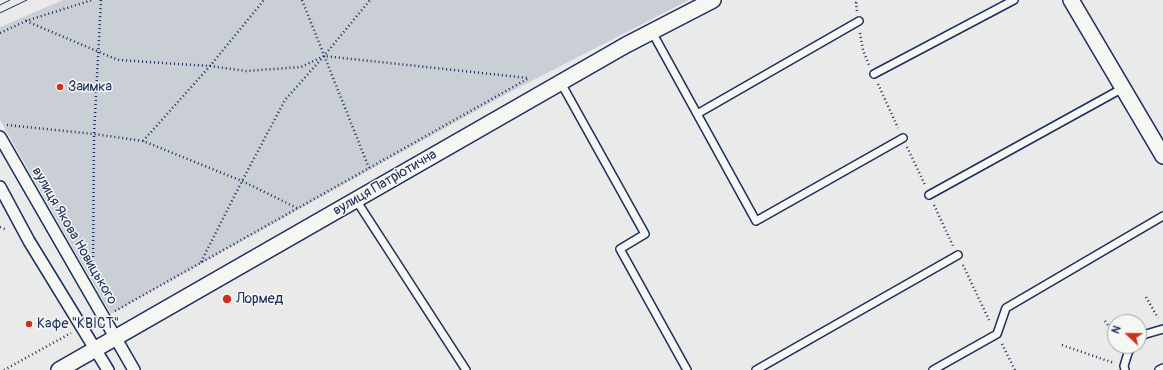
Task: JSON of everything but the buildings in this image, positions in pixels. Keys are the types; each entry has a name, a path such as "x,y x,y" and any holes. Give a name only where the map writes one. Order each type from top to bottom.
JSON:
{"street":[{"name":"вулиця Патріотична","path":"59,370 561,83 713,0"},
{"path":"1071,0 1163,156"},
{"name":"вулиця Якова Новицького","path":"0,137 134,370"},
{"path":"0,188 29,241 96,348 108,370"}],"lane":[{"path":"874,74 1014,0"},
{"path":"697,114 858,21"},
{"path":"652,32 756,221 903,138"},
{"path":"561,83 645,234 620,249 687,370"},
{"path":"929,195 1122,88"},
{"path":"356,200 466,370"},
{"path":"933,370 996,334 1006,308 1163,216"},
{"path":"756,370 958,255"},
{"path":"1147,334 1163,329"},
{"path":"1124,368 1128,354"},
{"path":"1159,370 1163,368"}],"path":[{"path":"0,33 26,21 92,0"},
{"path":"92,298 94,134 101,0"},
{"path":"144,140 210,66 264,0"},
{"path":"302,0 369,168"},
{"path":"201,263 242,180 285,100 324,56 370,0"},
{"path":"26,21 118,60 210,66 246,71 301,67 324,56 529,78 104,317"},
{"path":"0,124 144,140 242,180 297,208"},
{"path":"1146,297 1160,321"},
{"path":"4,370 83,327"},
{"path":"1062,344 1124,368"}],"shaded area":[{"path":"63,0 689,0 508,93 111,314 0,120 0,27"}],"tram line":[{"path":"0,5 10,0"},
{"path":"0,13 27,0"}],"place":[{"name":"Заимка","path":"60,87"},
{"name":"Лормед","path":"227,299"},
{"name":"Кафе \"КВІСТ\"","path":"29,324"}]}
